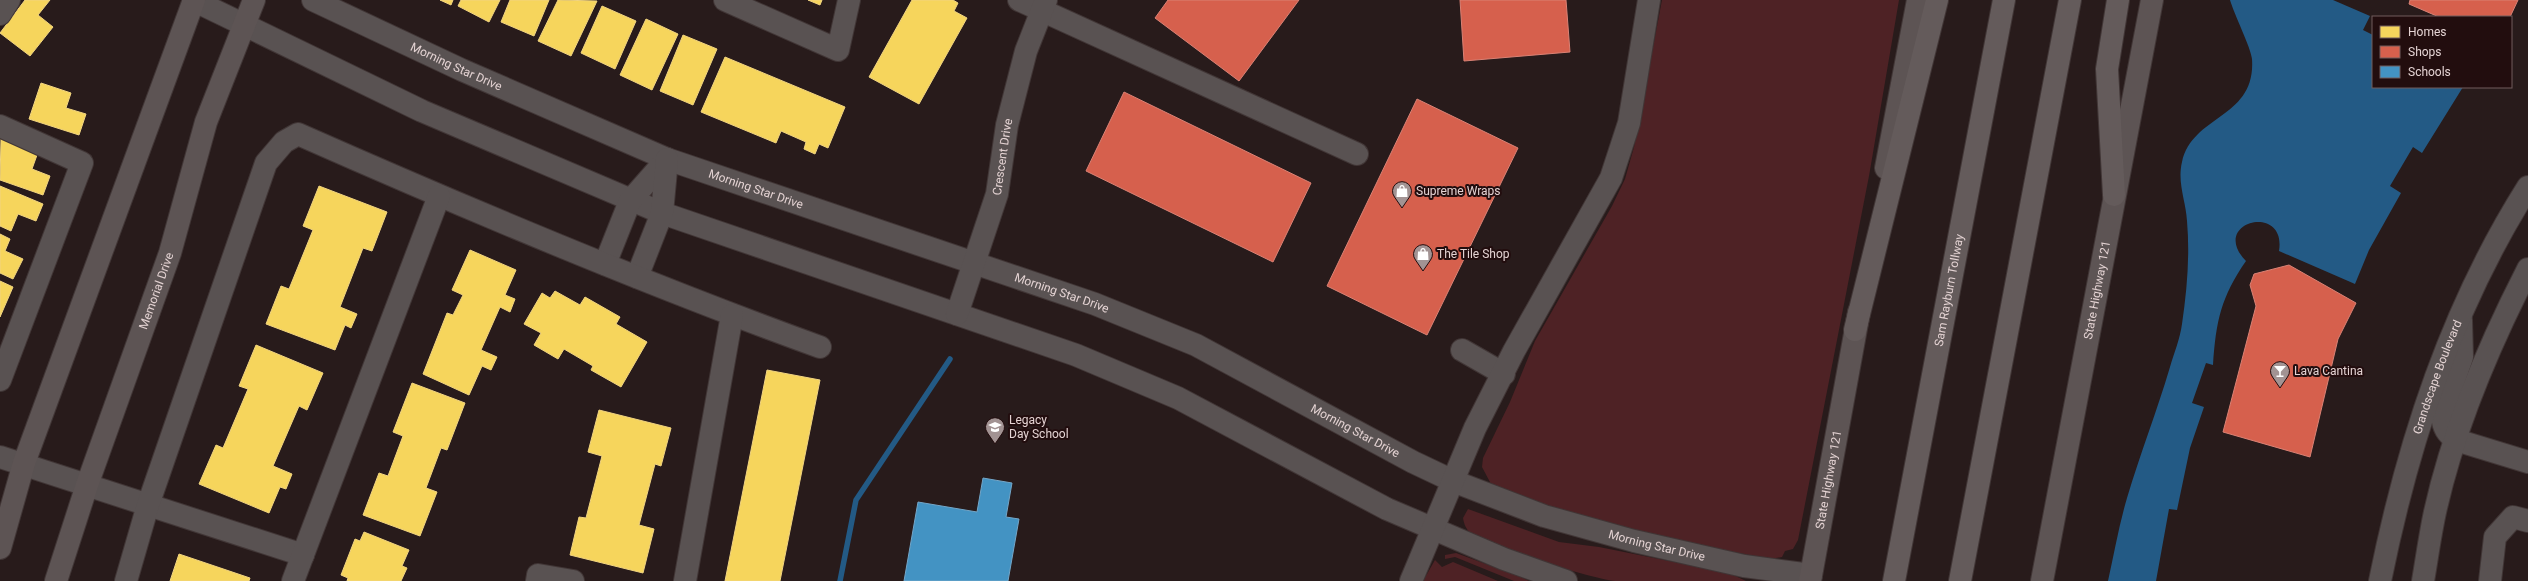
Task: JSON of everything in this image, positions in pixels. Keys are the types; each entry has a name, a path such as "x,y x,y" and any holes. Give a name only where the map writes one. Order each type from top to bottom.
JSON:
{"highway":[{"path":"1855,330 1937,0"},
{"name":"Sam Rayburn Tollway","path":"1894,581 2004,0"},
{"path":"1960,581 2070,0"},
{"path":"2114,195 2107,69 2118,0"}],"main road":[{"path":"0,548 24,463 194,0"},
{"name":"Memorial Drive","path":"56,581 87,485 170,253 206,122 254,0"},
{"name":"State Highway 121","path":"1811,578 1855,330 1918,0"},
{"name":"State Highway 121","path":"2042,581 2152,0"}],"street":[{"path":"0,14 9,0"},
{"path":"194,0 422,111 662,214 1076,355 1178,398 1387,509 1431,530 1563,581"},
{"name":"Morning Star Drive","path":"313,0 462,70 667,159 975,265 1095,304 1196,345 1413,462 1453,481 1544,516 1634,541 1744,566 1811,578"},
{"path":"725,0 838,50 848,0"},
{"path":"1019,0 1043,5 1357,154"},
{"path":"1411,581 1431,530 1475,428 1611,178 1622,151 1629,123 1649,0"},
{"name":"Crescent Drive","path":"957,314 975,265 997,194 1007,125 1022,66 1043,5"},
{"path":"0,126 82,163 0,380"},
{"path":"126,581 148,505 266,163 284,142 298,134 439,196 636,277 732,315 820,347"},
{"path":"605,264 630,201 667,159"},
{"path":"636,277 662,214 667,159"},
{"name":"Grandscape Boulevard","path":"2380,581 2389,536 2424,408 2461,310 2508,218 2528,187"},
{"path":"293,581 439,196"},
{"path":"2423,581 2436,512 2456,440 2498,327 2528,269"},
{"path":"2461,310 2462,357 2442,415 2442,425 2447,433 2456,440 2528,462"},
{"path":"685,581 732,315"},
{"path":"1462,350 1504,374"},
{"path":"0,457 24,463 119,496 303,555"},
{"path":"2490,581 2495,537 2513,517 2528,521"},
{"path":"537,581 538,575 573,581"}],"shaded area":[{"path":"1662,0 1899,0 1869,176 1798,540 1793,549 1785,551 1782,557 1771,559 1649,536 1548,507 1491,484 1482,467 1483,458 1510,402 1535,341 1612,206 1625,179 1634,147"},
{"path":"1468,509 1559,542 1599,547 1729,573 1746,581 1615,581 1586,575 1496,546 1471,534 1463,518"},
{"path":"1456,553 1529,581 1514,581 1455,557 1445,559 1445,555"},
{"path":"1435,560 1442,567 1453,562 1498,581 1423,581"}],"water":[{"path":"2230,0 2333,0 2370,16 2363,30 2372,34 2372,88 2462,88 2422,153 2413,147 2390,186 2401,193 2369,250 2355,284 2279,251 2278,236 2272,226 2262,222 2251,223 2242,228 2236,236 2237,247 2246,261 2225,298 2218,322 2213,365 2206,363 2192,403 2204,407 2190,448 2177,510 2169,509 2156,581 2108,581 2127,498 2181,330 2187,286 2188,260 2188,234 2181,177 2182,162 2188,146 2198,134 2235,105 2244,94 2251,79 2251,54"}],"building: Homes":[{"path":"25,0 50,0 38,15 53,27 30,56 0,33"},
{"path":"440,0 453,0 451,5"},
{"path":"461,0 500,0 489,22 458,6"},
{"path":"510,0 549,0 534,36 501,22"},
{"path":"558,0 597,1 571,56 538,41"},
{"path":"808,0 822,0 820,5"},
{"path":"912,0 953,0 958,3 954,11 967,18 919,104 869,77"},
{"path":"602,6 636,21 615,69 581,53"},
{"path":"646,19 678,34 652,90 620,75"},
{"path":"683,35 717,49 693,105 660,91"},
{"path":"725,57 845,107 828,148 819,144 815,154 804,149 806,142 781,131 776,143 701,112"},
{"path":"41,83 71,93 66,108 86,114 79,135 29,119"},
{"path":"1,139 35,151 37,155 32,169 50,176 43,195 0,180"},
{"path":"0,186 43,204 36,221 18,214 11,231 0,226"},
{"path":"319,186 387,212 372,251 363,248 340,307 357,314 351,328 345,325 335,350 266,324 281,286 289,289 313,230 303,226"},
{"path":"0,234 10,239 5,251 23,259 13,279 0,273"},
{"path":"470,250 516,270 505,295 515,299 510,312 500,307 481,350 497,357 491,370 482,366 469,395 423,374 447,313 453,315 463,295 452,290"},
{"path":"0,281 13,287 0,317"},
{"path":"555,291 580,305 585,297 620,317 616,324 647,342 621,387 591,370 593,366 564,349 558,359 534,345 541,333 524,324 542,293 550,298"},
{"path":"256,345 323,373 307,410 299,406 273,466 292,474 286,489 280,487 269,513 199,484 216,445 223,448 248,389 239,386"},
{"path":"767,370 820,380 780,581 725,581"},
{"path":"412,383 465,403 447,450 441,448 426,488 437,492 420,536 363,515 379,473 388,476 403,436 393,432"},
{"path":"599,410 671,428 661,466 655,464 639,525 654,529 643,573 570,555 579,517 586,518 602,456 588,452"},
{"path":"364,532 409,550 402,566 407,568 401,581 347,581 348,578 341,575 355,539 360,541"},
{"path":"179,554 250,578 249,581 170,581"}],"building: Shops":[{"path":"1168,0 1299,0 1239,81 1155,18"},
{"path":"1460,0 1566,0 1570,52 1464,61"},
{"path":"2410,0 2518,0 2510,16 2437,16 2409,4"},
{"path":"1124,92 1311,183 1273,262 1086,171"},
{"path":"1417,99 1518,148 1427,335 1327,286"},
{"name":"Lava Cantina","path":"2289,265 2356,303 2338,339 2310,457 2223,432 2256,306 2250,285 2254,274"}],"building: Schools":[{"path":"983,478 1012,483 1006,517 1019,519 1008,581 904,581 918,502 977,512"}],"waterway":[{"path":"840,581 856,500 950,359"}],"place":[{"name":"Supreme Wraps","path":"1402,208"},
{"name":"The Tile Shop","path":"1423,271"},
{"name":"Lava Cantina","path":"2280,388"},
{"name":"Legacy Day School","path":"995,444"}]}
